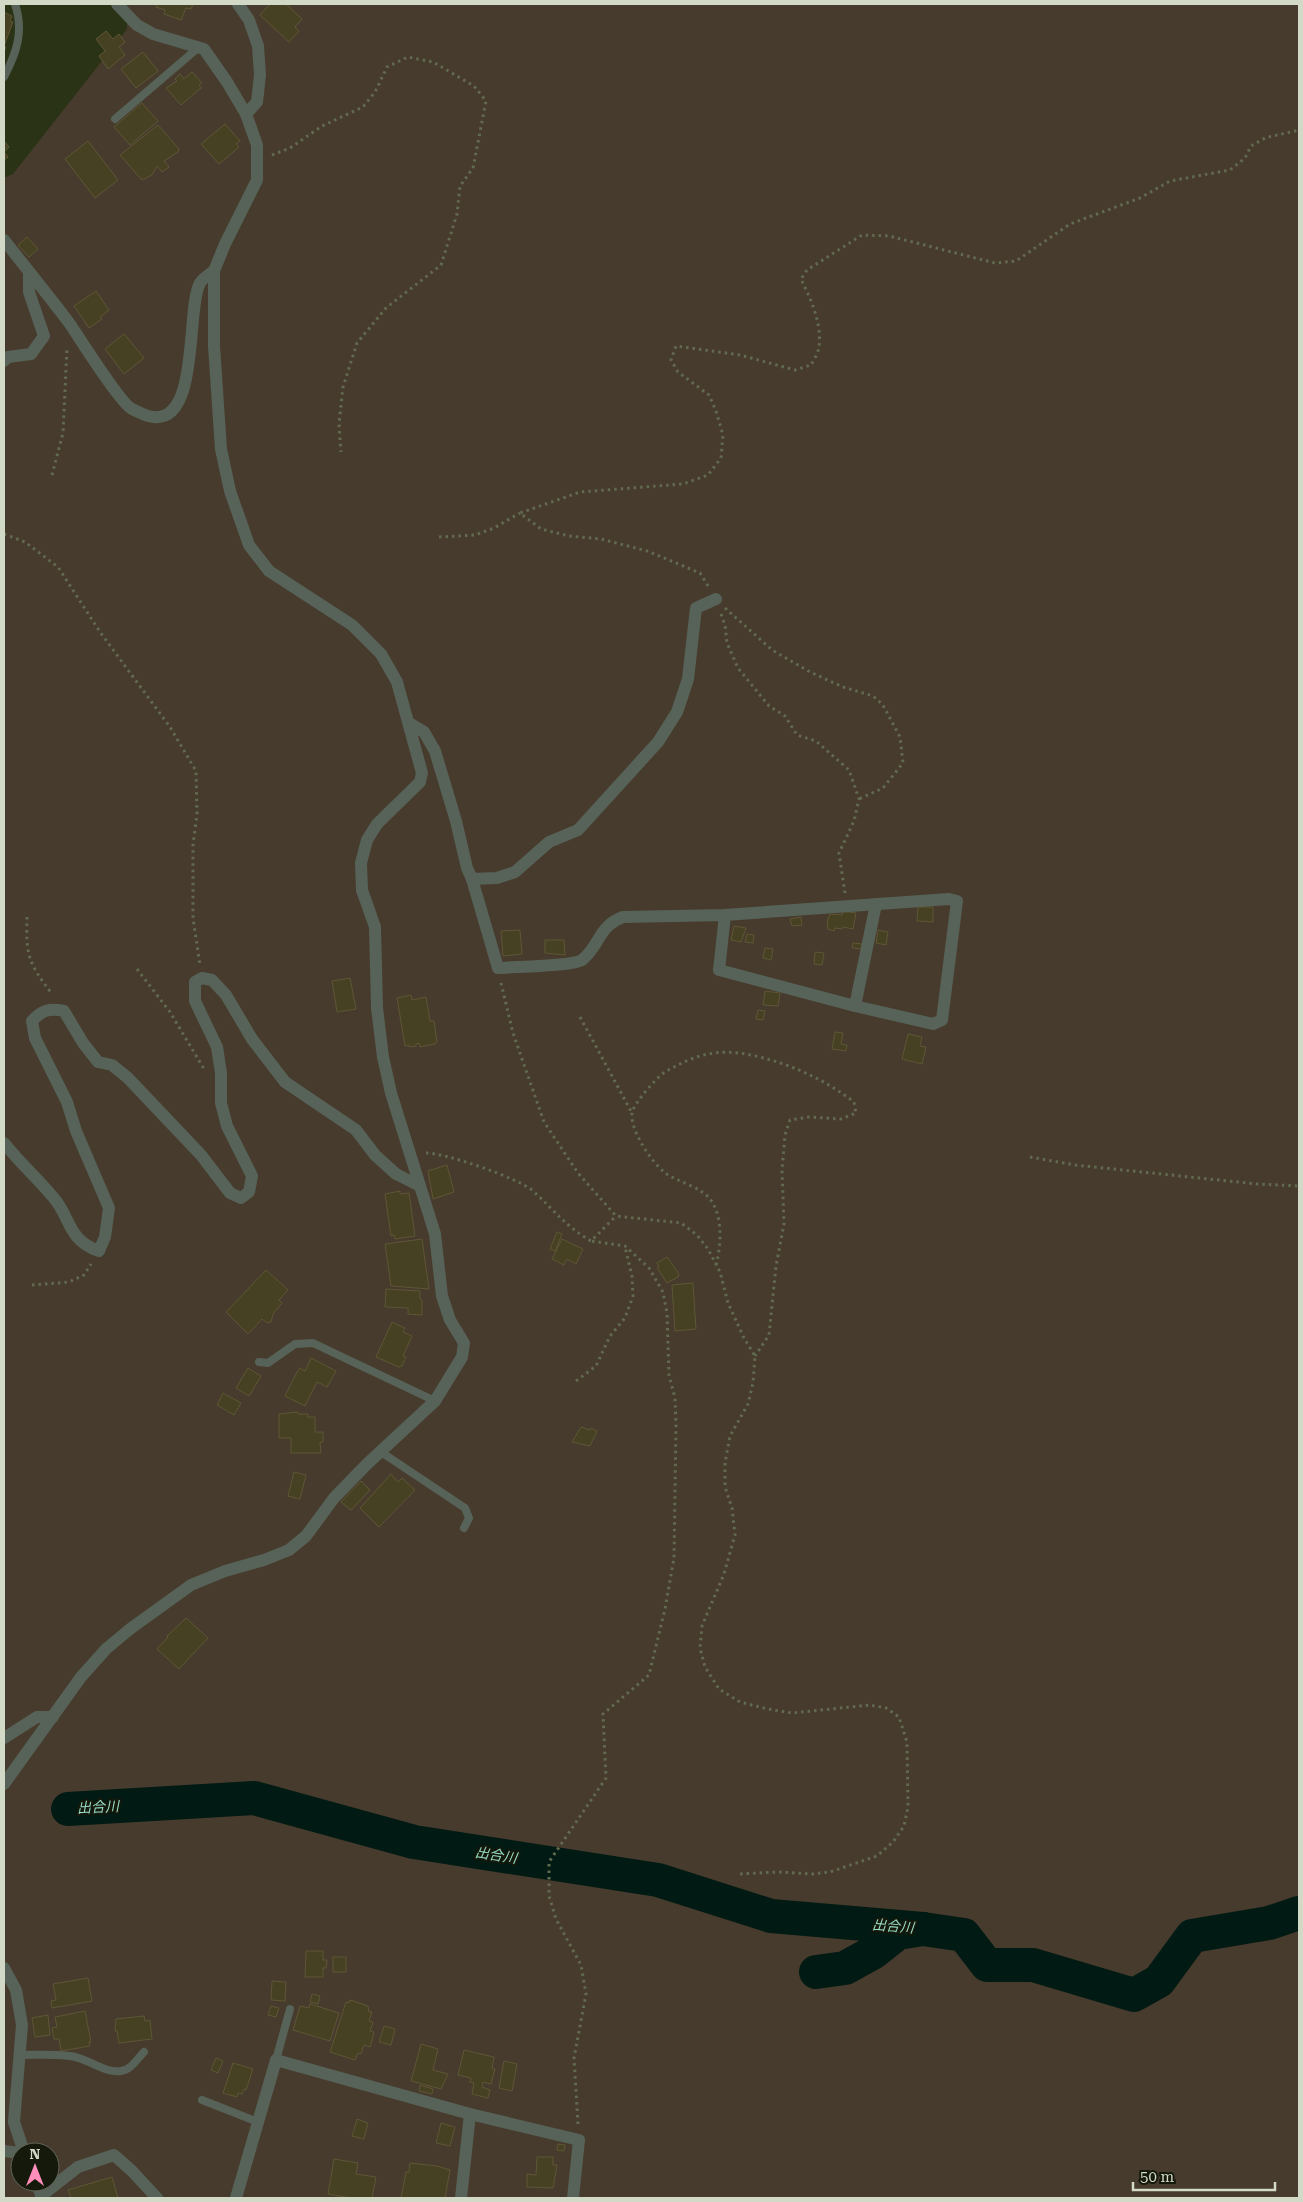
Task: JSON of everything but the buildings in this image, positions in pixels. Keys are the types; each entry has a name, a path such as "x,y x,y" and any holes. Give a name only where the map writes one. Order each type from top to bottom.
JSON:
{"street":[{"path":"4,1784 81,1677 106,1649 130,1628 191,1585 225,1571 264,1560 289,1550 306,1536 334,1498 434,1401 462,1357 464,1343 450,1320 442,1296 435,1234 391,1093 383,1057 377,1008 375,927 362,890 360,863 367,840 377,824 420,782 422,773 397,682 381,654 352,625 269,571 249,545 230,491 221,448 214,346 214,271 225,244 257,180 257,145 246,114 204,49 153,34 137,25 116,4"},
{"path":"238,4 249,20 258,46 260,75 258,102 246,114"},
{"path":"4,240 69,323 128,407 154,418 164,416 176,406 184,386 192,342 194,300 200,282 214,271"},
{"path":"4,361 8,357 31,354 44,336 29,292 29,274"},
{"path":"472,879 497,878 515,872 548,842 578,830 658,742 677,712 688,679 696,608 716,599"},
{"path":"409,723 424,732 435,751 456,821 467,868 472,879 498,968 580,962 590,952 603,929 612,921 623,917 725,915 949,899 957,900 942,1020 933,1024 855,1006 719,970 725,915"},
{"path":"855,1006 876,904"},
{"path":"4,1143 55,1199 71,1231 89,1247 98,1251 104,1237 109,1208 76,1131 67,1102 35,1038 32,1021 40,1012 51,1008 64,1011 83,1043 98,1062 112,1065 128,1078 201,1155 230,1193 241,1198 249,1192 252,1176 227,1126 221,1103 221,1073 217,1047 195,1000 195,982 202,978 212,980 226,995 252,1040 285,1082 356,1130 375,1155 396,1174 420,1186"},
{"path":"4,1738 37,1718 53,1717"},
{"path":"4,1968 16,1990 22,2026 14,2122 21,2142"},
{"path":"236,2198 276,2060 470,2114 579,2140 573,2198"},
{"path":"461,2198 470,2114"},
{"path":"42,2197 78,2167 114,2155 157,2198"}],"lane":[{"path":"4,77 19,40 19,17 15,4"},
{"path":"116,119 199,48"},
{"path":"258,1362 268,1363 295,1344 314,1343 434,1401"},
{"path":"381,1452 465,1508 469,1518 464,1528"},
{"path":"276,2060 290,2009"},
{"path":"20,2055 70,2056 88,2060 112,2072 123,2071 131,2067 144,2052"},
{"path":"202,2100 258,2122"}],"path":[{"path":"257,160 290,148 322,126 363,107 375,92 387,67 408,57 433,62 474,86 486,101 474,168 460,186 457,214 441,265 386,308 357,343 343,387 339,424 341,452"},
{"path":"439,536 475,535 494,528 520,513 580,492 684,484 708,475 721,458 723,435 709,395 678,372 671,360 676,346 740,355 795,370 811,365 819,348 818,323 809,295 801,279 807,270 862,235 889,236 995,263 1016,261 1070,224 1140,198 1170,181 1230,170 1245,158 1251,146 1265,138 1299,130"},
{"path":"52,475 63,433 69,323"},
{"path":"520,513 541,529 569,536 601,539 647,551 700,573 716,599 725,626 727,643 738,668 769,706 785,716 798,735 816,741 849,770 859,799 854,821 839,853 847,906"},
{"path":"4,534 25,542 58,567 100,632 170,727 196,771 197,814 193,845 193,918 202,978"},
{"path":"716,599 772,650 810,672 844,687 873,696 883,705 900,737 903,762 884,788 859,799"},
{"path":"27,917 26,945 32,966 64,1011"},
{"path":"498,968 513,1034 544,1122 578,1173 616,1216 681,1223 697,1235 708,1249 716,1265 728,1302 744,1338 755,1356"},
{"path":"138,969 170,1012 208,1077"},
{"path":"580,1017 632,1114 637,1134 653,1162 666,1174 690,1184 712,1201 718,1218 721,1248 716,1265"},
{"path":"632,1114 637,1103 658,1076 683,1061 706,1053 737,1052 780,1063 836,1088 854,1102 856,1113 841,1119 809,1117 790,1120 785,1135 782,1170 784,1224 776,1266 769,1335 755,1356 753,1383 748,1404 730,1436 725,1463 725,1487 732,1508 735,1536 724,1574 702,1626 700,1648 705,1667 719,1689 740,1702 792,1713 870,1705 886,1708 899,1718 907,1742 908,1807 904,1826 893,1842 877,1856 830,1872 812,1874 778,1872 739,1874"},
{"path":"410,1153 431,1153 468,1163 530,1189 573,1231 591,1241 625,1246 649,1268 663,1292 667,1313 669,1375 674,1398 676,1426 674,1558 665,1609 649,1675 603,1714 606,1778 549,1862 549,1896 556,1919 581,1965 586,1994 574,2058 579,2140"},
{"path":"1030,1157 1075,1166 1257,1184 1299,1186"},
{"path":"591,1241 616,1216"},
{"path":"576,1381 596,1366 610,1336 625,1318 633,1296 632,1276 625,1246"},
{"path":"32,1285 69,1282 84,1275 98,1251"}],"shaded area":[{"path":"127,4 1299,4 1299,2198 4,2198 4,178 13,174 127,29"}],"waterway":[{"name":"出合川","path":"68,1809 254,1798 414,1842 658,1880 771,1916 923,1929"},
{"name":"出合川","path":"816,1972 845,1968 874,1952 898,1933 923,1929 964,1935 987,1965 1033,1965 1134,1995 1159,1981 1192,1936 1269,1923 1299,1913"}]}
